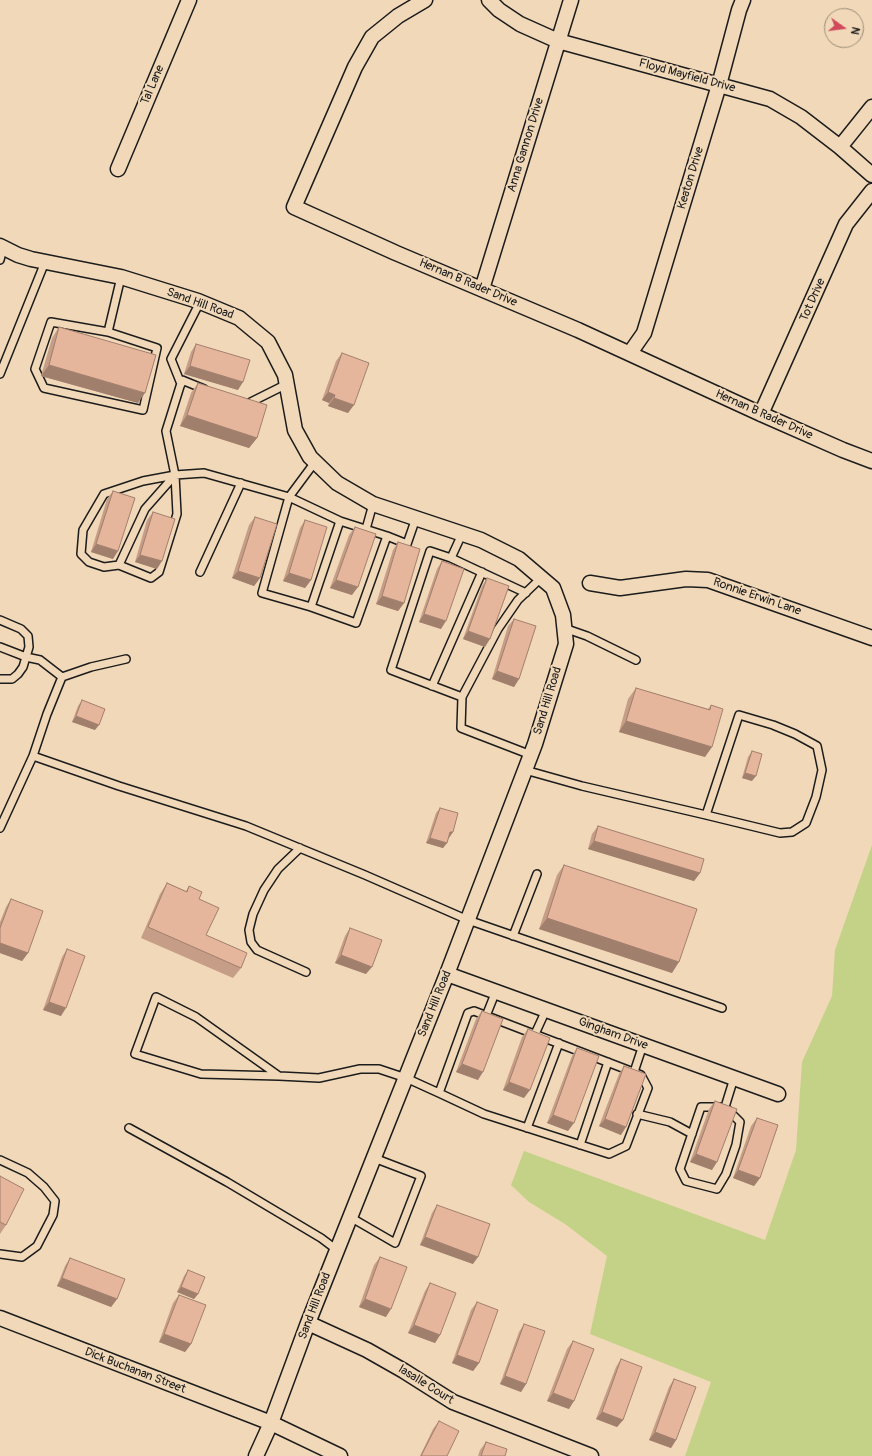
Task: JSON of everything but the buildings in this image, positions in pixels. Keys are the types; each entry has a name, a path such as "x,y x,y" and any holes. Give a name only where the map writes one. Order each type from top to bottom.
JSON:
{"street":[{"name":"Tal Lane","path":"118,169 189,0"},
{"name":"Hernan B Rader Drive","path":"425,0 398,16 372,36 355,67 294,207 396,253 630,353 761,414 872,461"},
{"name":"Floyd Mayfield Drive","path":"489,0 520,24 558,41 770,99 802,117 872,175"},
{"name":"Anna Gannon Drive","path":"482,289 571,0"},
{"name":"Keaton Drive","path":"630,353 644,333 719,85 739,10 744,0"},
{"path":"840,147 872,107"},
{"name":"Tot Drive","path":"761,414 846,224 872,191"},
{"name":"Sand Hill Road","path":"1,251 45,262 102,272 121,277 200,302 239,318 268,342 285,375 295,430 310,457 337,483 373,504 481,540 519,559 553,588 563,615 566,644 531,756 447,974 308,1323 271,1424 256,1456"},
{"name":"Ronnie Erwin Lane","path":"590,583 620,588 686,579 708,580 872,638"},
{"name":"Gingham Drive","path":"447,974 778,1094"},
{"name":"Dick Buchanan Street","path":"0,1318 271,1424 340,1456"},
{"name":"lasalle Court","path":"308,1323 367,1350 453,1402 592,1456"}],"lane":[{"path":"0,374 45,262"},
{"path":"108,332 121,277"},
{"path":"181,384 171,359 200,302"},
{"path":"51,322 108,332 157,348 143,410 44,388 35,369 51,322"},
{"path":"210,392 182,380 166,431 175,475 177,514 159,572 151,578 119,565 104,567 89,562 81,554 84,530 104,494 143,481 175,475 204,473 289,497 340,521 407,544 416,518"},
{"path":"237,403 244,406 287,384"},
{"path":"315,462 289,497 262,593 311,607 356,623 387,536"},
{"path":"119,565 145,509 175,475"},
{"path":"200,572 241,483"},
{"path":"366,529 373,504"},
{"path":"311,607 340,521"},
{"path":"451,558 462,534"},
{"path":"462,697 391,670 430,551 451,558 526,592"},
{"path":"432,686 482,572"},
{"path":"531,756 462,728 462,697 498,629 518,600 541,578"},
{"path":"0,620 21,628 28,636 29,647 23,667 18,674 12,680 0,679"},
{"path":"564,628 587,636 636,660"},
{"path":"0,647 26,658 40,660 62,677"},
{"path":"0,828 34,756 47,714 62,677 91,667 126,658"},
{"path":"525,770 582,786 780,833 792,832 806,823 816,797 822,770 817,746 795,734 773,725 739,715 706,815"},
{"path":"34,756 119,786 246,826 365,875 468,920 722,1008"},
{"path":"300,848 278,869 264,890 253,914 249,930 251,942 257,950 306,972"},
{"path":"513,936 537,874"},
{"path":"486,1016 496,991"},
{"path":"280,1076 196,1017 156,997 135,1054 201,1074 319,1078 360,1069 379,1069 406,1078 484,1114 608,1154 626,1146 648,1088 641,1075 474,1011 468,1013 439,1093"},
{"path":"535,1034 546,1010"},
{"path":"527,1128 559,1043"},
{"path":"634,1072 643,1045"},
{"path":"580,1145 608,1062"},
{"path":"725,1106 734,1078"},
{"path":"725,1106 740,1122 736,1145 726,1174 717,1189 686,1181 680,1169 701,1108 725,1106"},
{"path":"637,1114 670,1122 692,1134"},
{"path":"129,1128 228,1182 321,1238 337,1250"},
{"path":"350,1217 395,1244 421,1176 374,1158"},
{"path":"0,1160 28,1173 44,1187 55,1201 53,1215 37,1246 22,1257 0,1254"}],"green space":[{"path":"872,845 872,1456 685,1456 711,1382 590,1334 607,1256 565,1224 529,1202 511,1185 524,1151 765,1240 796,1150 802,1062 832,996 835,950"}]}
